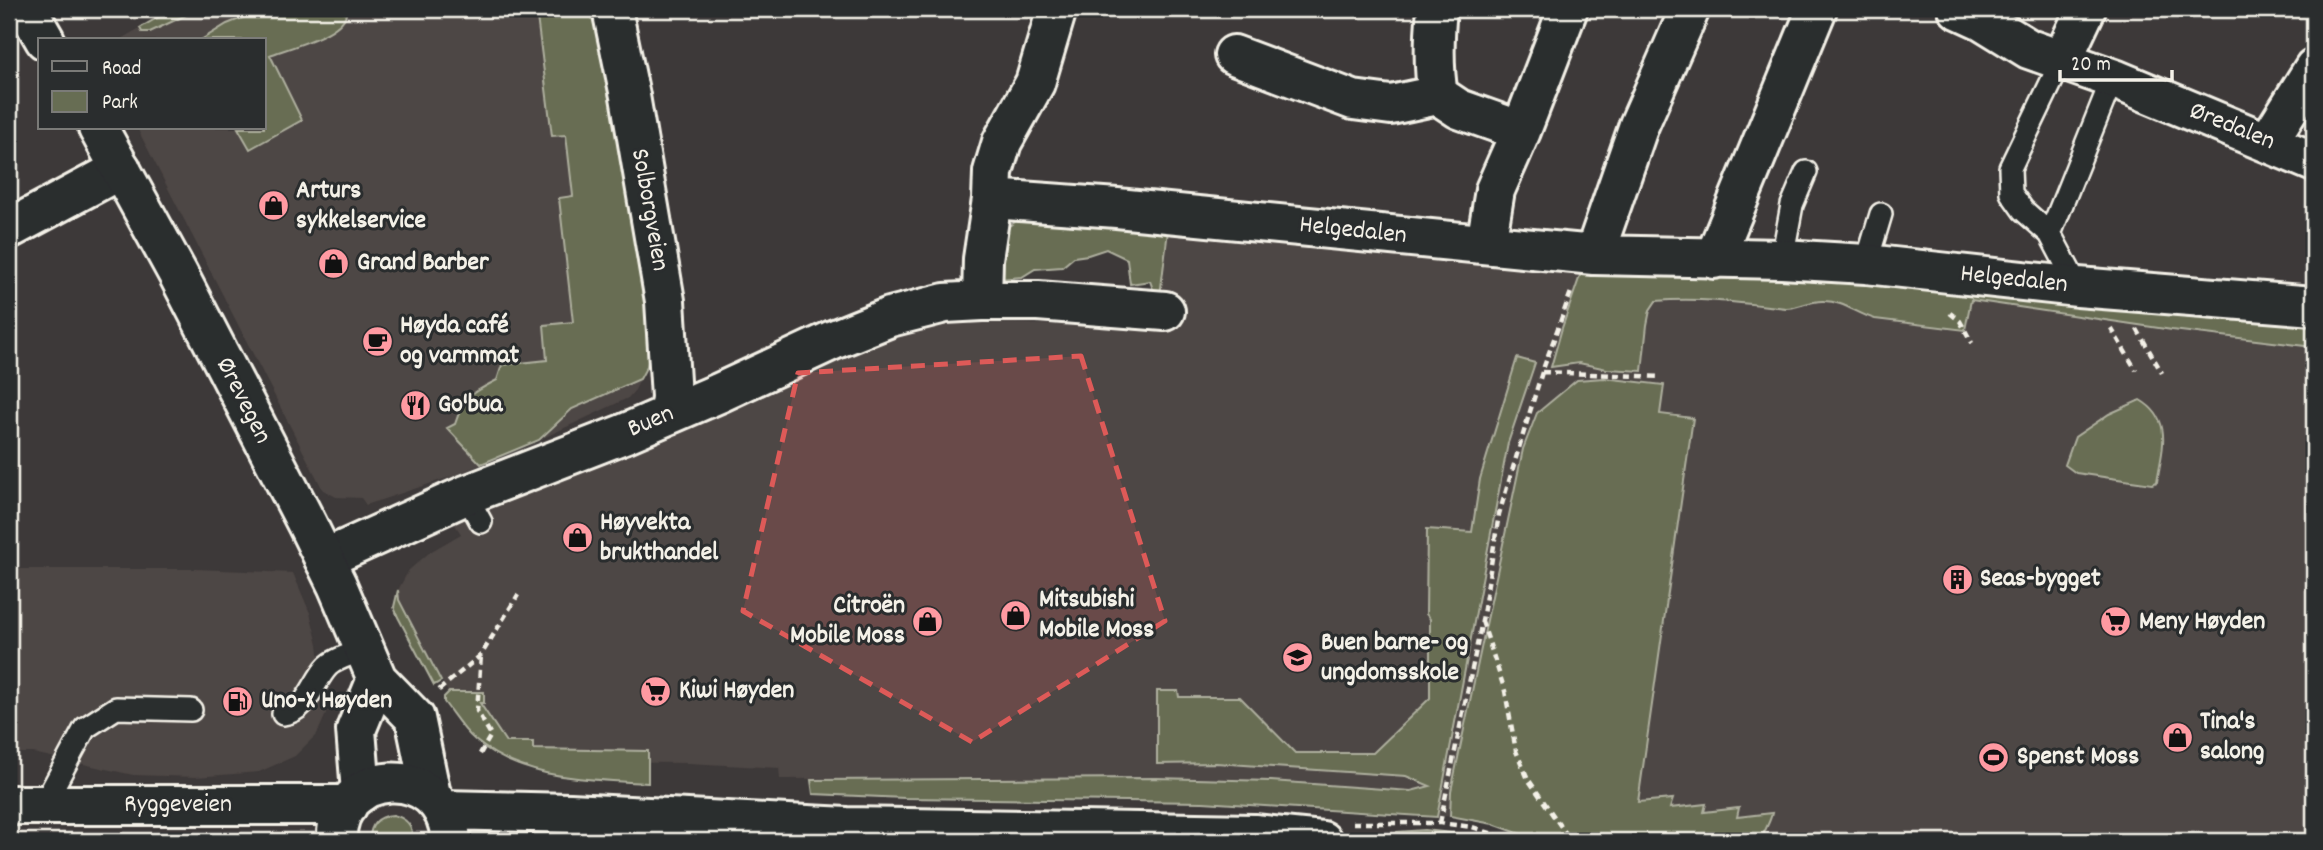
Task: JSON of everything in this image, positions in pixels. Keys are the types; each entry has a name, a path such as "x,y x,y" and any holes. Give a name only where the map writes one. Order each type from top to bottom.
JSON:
{"street":[{"path":"27,9 44,38"},
{"name":"Solborgveien","path":"612,9 630,96 665,301 671,397 688,414"},
{"path":"982,301 983,259 993,172 1002,142 1034,83 1057,9"},
{"path":"1437,9 1434,77 1438,95 1459,109 1521,131"},
{"path":"1486,244 1495,190 1568,9"},
{"path":"1589,254 1639,125 1690,9"},
{"path":"1714,259 1817,9"},
{"name":"Øredalen","path":"1958,9 1982,20 2029,49 2117,80 2314,162"},
{"path":"2062,60 2086,9"},
{"path":"1234,55 1353,100 1391,105 1438,95"},
{"path":"2268,142 2314,68"},
{"name":"Ørevegen","path":"99,130 178,274 324,559 371,664 415,718 442,815"},
{"path":"9,229 121,169"},
{"name":"Helgedalen","path":"992,199 1116,208 1589,254 1866,264 2078,287 2314,306"},
{"name":"Buen","path":"324,559 473,509 631,442 833,340 890,317 945,303 982,301 1038,301 1165,311"},
{"path":"337,841 339,820 355,798 356,730 371,664"},
{"name":"Ryggeveien","path":"27,805 355,798 378,783 397,782 415,786 442,815"},
{"path":"442,815 570,813 847,827 1254,834 1322,841"}],"lane":[{"path":"2062,60 2010,169 2011,193 2023,210 2050,234 2078,287"},
{"path":"2050,234 2107,92 2117,80"},
{"path":"1782,259 1792,205 1806,172"},
{"path":"1866,264 1881,214"},
{"path":"283,714 289,713 310,695 329,665 371,664"},
{"path":"27,805 85,728 116,708 191,709"}],"path":[{"path":"1440,823 1482,621 1499,514 1542,372 1589,254"},
{"path":"1542,372 1660,377"},
{"path":"433,695 481,655 518,595"},
{"path":"1482,621 1506,691 1516,751 1528,779 1571,841"},
{"path":"480,754 491,734 477,711 481,655"}],"highlighted area":[{"path":"1081,356 1165,621 972,742 743,611 798,373"}],"shaded area":[{"path":"173,9 594,9 647,366 635,390 628,398 539,440 456,475 366,505 361,498 336,497 323,490 138,130 266,130 266,38 122,38"},
{"path":"1169,222 2314,322 2314,841 1540,841 1493,824 1450,816 1437,817 1443,787 1426,786 1411,791 1271,781 1157,778 780,779 779,768 687,763 546,762 463,721 399,599 398,590 409,570 430,552 461,534 454,523 859,340 941,321 1125,327 1160,296"},
{"path":"9,569 196,569 293,573 310,613 318,644 326,714 317,734 295,756 259,772 196,777 133,775 33,753 9,753"}],"green space":[{"path":"172,9 199,9 150,32 142,32 140,28"},
{"path":"265,9 338,9 346,14 335,28 325,34 270,55 302,120 250,149 239,130 266,130 266,38 204,38 227,24"},
{"path":"536,9 594,9 646,281 652,344 647,366 640,379 572,409 539,440 481,464 447,428 455,424 470,396 497,380 502,365 547,360 544,325 573,322 559,198 573,196 566,135 552,136"},
{"path":"1018,220 1169,222 1160,296 1154,292 1150,281 1130,284 1127,259 1106,249 1074,257 1062,267 1035,269 1022,277 999,279 1006,228"},
{"path":"1584,264 1726,270 2314,322 2314,347 2172,330 1971,300 1965,330 1875,319 1831,302 1819,301 1786,308 1721,301 1672,300 1656,301 1650,310 1642,371 1607,369 1579,363 1551,367"},
{"path":"1517,358 1535,363 1508,443 1437,817 1203,802 905,798 813,794 811,780 1157,778 1271,781 1411,791 1430,786 1406,776 1216,763 1157,764 1157,691 1178,691 1179,697 1240,697 1295,753 1373,753 1430,698 1430,619 1426,614 1427,529 1472,532 1480,479"},
{"path":"1604,378 1664,385 1660,414 1693,418 1638,802 1673,799 1670,808 1706,804 1704,812 1739,808 1737,817 1772,813 1761,841 1540,841 1493,824 1450,816 1451,791 1523,449 1537,413 1577,380"},
{"path":"2140,400 2151,408 2162,426 2163,447 2157,482 2152,484 2076,473 2065,465 2075,437 2109,414"},
{"path":"398,590 399,600 441,681 434,685 394,607"},
{"path":"449,692 484,692 484,703 480,703 506,742 533,742 533,749 648,751 648,783 558,775 514,763 494,753 467,732 444,702 444,697"},
{"path":"393,815 408,824 412,831 412,841 370,841 375,823 383,817"},
{"path":"1425,830 1468,835 1486,841 1393,839 1397,832"}],"place":[{"name":"Arturs sykkelservice","path":"273,206"},
{"name":"Grand Barber","path":"334,263"},
{"name":"Høyda café og varmmat","path":"377,341"},
{"name":"Go'bua","path":"415,405"},
{"name":"Høyvekta brukthandel","path":"577,538"},
{"name":"Seas-bygget","path":"1957,579"},
{"name":"Mitsubishi Mobile Moss","path":"1016,615"},
{"name":"Citroën Mobile Moss","path":"928,621"},
{"name":"Meny Høyden","path":"2116,622"},
{"name":"Buen barne- og ungdomsskole","path":"1298,658"},
{"name":"Kiwi Høyden","path":"656,691"},
{"name":"Uno-X Høyden","path":"238,701"},
{"name":"Tina's salong","path":"2177,737"},
{"name":"Spenst Moss","path":"1994,757"}]}
